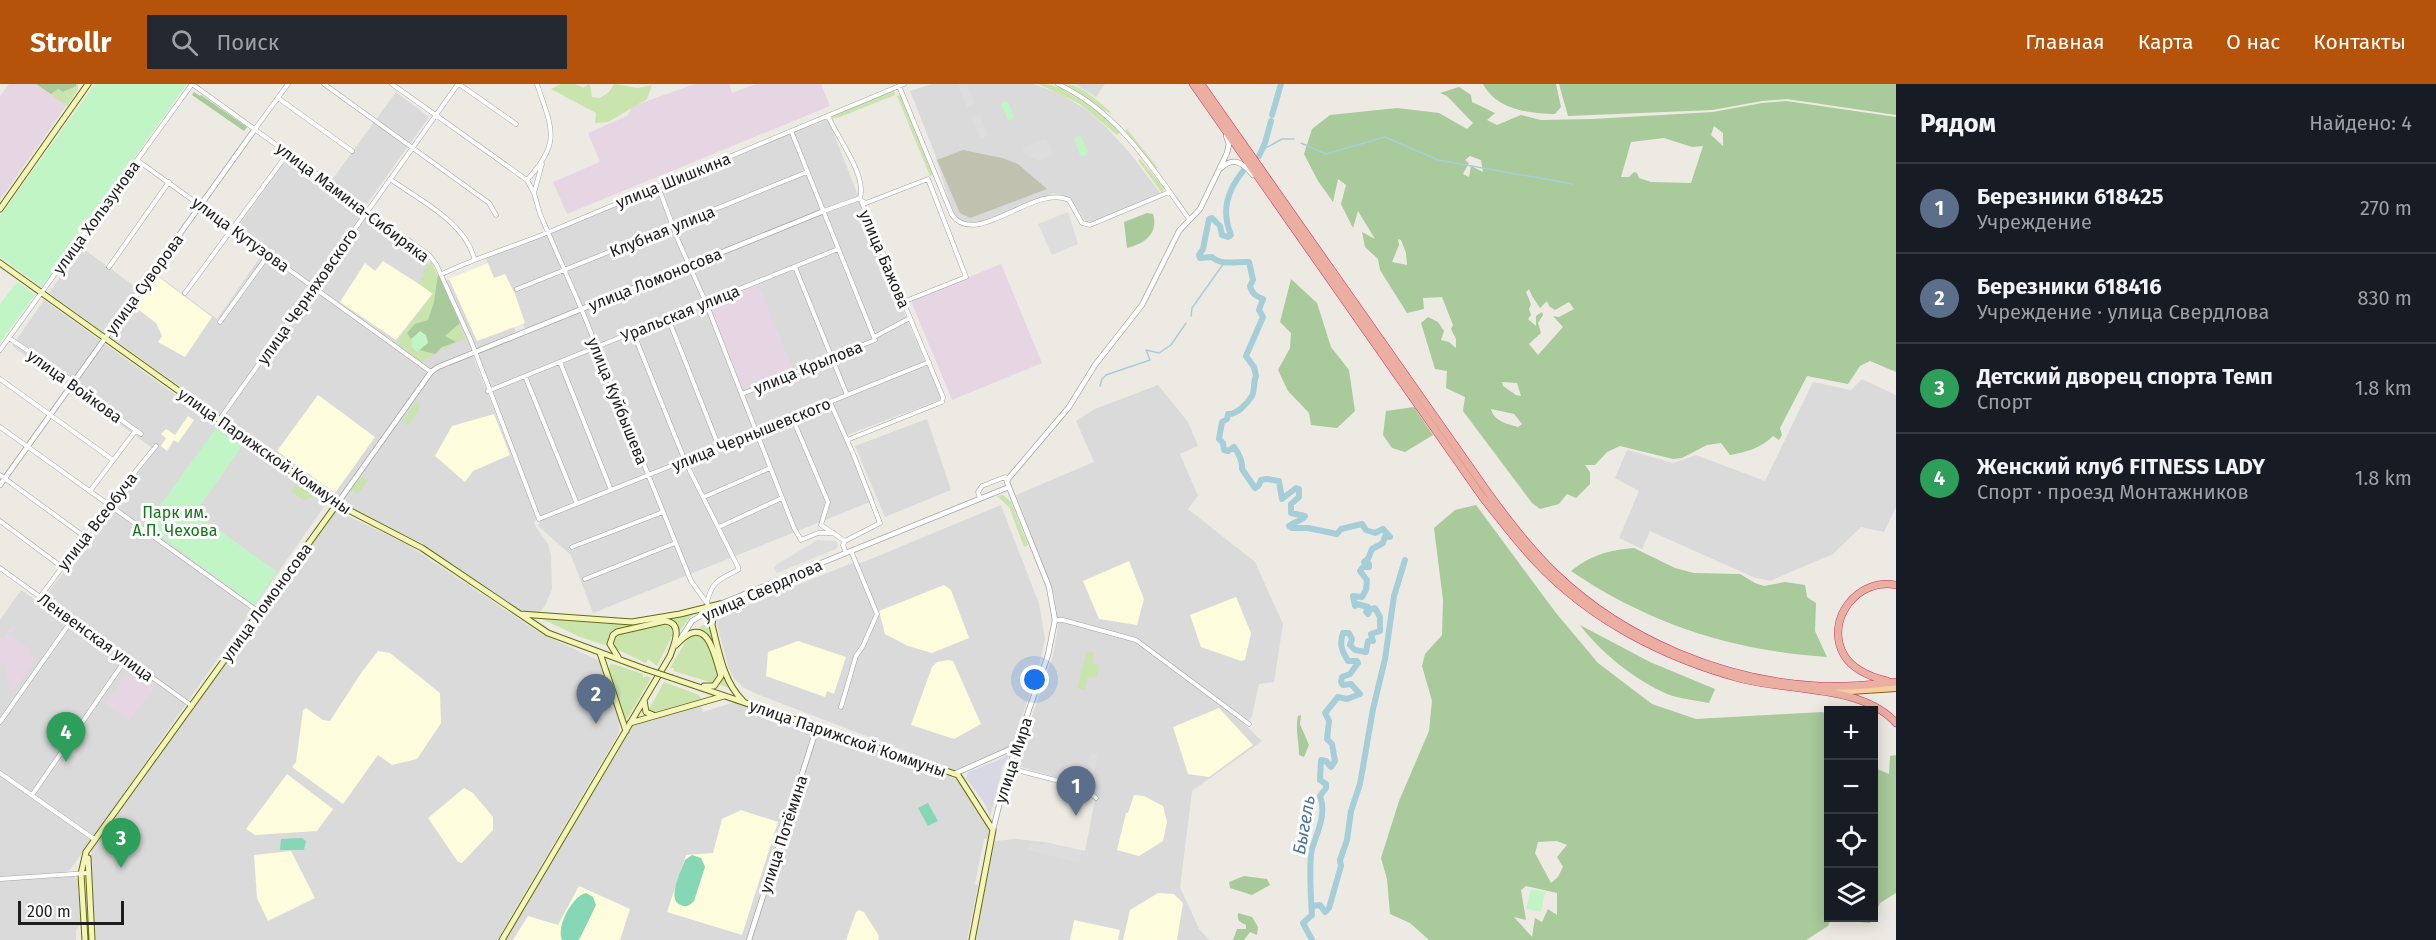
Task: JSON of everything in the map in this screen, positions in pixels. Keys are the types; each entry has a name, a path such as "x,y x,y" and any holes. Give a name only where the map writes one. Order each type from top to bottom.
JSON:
{"highway":[{"path":"1193,84 1483,498 1517,541 1554,579 1598,615 1643,642 1692,663 1743,679 1815,691 1872,704 1896,723"},
{"path":"1201,84 1489,495 1521,537 1558,576 1600,610 1645,637 1693,659 1744,674 1816,686 1895,684"},
{"path":"1895,684 1863,673 1852,665 1844,654 1838,630 1846,606 1854,596 1878,584 1896,585"}],"main road":[{"path":"0,209 88,84"},
{"name":"улица Парижской Коммуны","path":"0,263 337,504 422,549 516,613 556,637 954,774 962,779 993,830"},
{"name":"улица Ломоносова","path":"85,940 86,852 337,504"},
{"path":"516,613 541,617 632,622 680,614 708,604 720,604 712,618 712,626 727,680 733,691 744,702"},
{"path":"622,660 610,647 613,635 668,620 675,626 676,637 670,656"},
{"path":"676,645 685,637 695,633 707,637 711,644 721,676 719,682 710,686 693,685"},
{"path":"600,653 626,730"},
{"name":"улица Свердлова","path":"502,940 670,656"},
{"path":"1815,691 1836,692 1895,684"},
{"path":"693,685 704,693 702,702"},
{"path":"630,723 725,696"},
{"path":"644,698 646,712 656,715"},
{"name":"улица Мира","path":"972,940 993,830"},
{"name":"улица Ломоносова","path":"84,874 92,940"}],"street":[{"name":"улица Мамина-Сибиряка","path":"192,84 429,255 442,274 539,519"},
{"name":"улица Хользунова","path":"0,350 192,84"},
{"name":"улица Суворова","path":"0,485 2,476 27,447 288,84"},
{"path":"324,84 489,203 496,215"},
{"name":"улица Куйбышева","path":"392,84 527,180 582,308 691,581 708,604"},
{"path":"459,84 516,124"},
{"name":"улица Черняховского","path":"219,420 459,84"},
{"path":"534,192 551,143 549,120 537,84"},
{"path":"1058,84 1078,94 1113,120 1189,219"},
{"path":"902,85 952,215 964,226 980,224 1054,196 1069,200 1082,223 1090,225 1169,192"},
{"name":"улица Шишкина","path":"442,274 474,258 509,249 792,133 902,85"},
{"path":"278,98 352,151"},
{"path":"981,498 978,492 982,486 1007,482 1011,473 1069,407 1095,365 1142,305 1179,231 1200,209 1229,144 1214,113"},
{"name":"улица Бажова","path":"828,116 855,169 862,191 860,198 943,397 942,402 847,440"},
{"path":"792,133 875,339"},
{"path":"185,293 288,153"},
{"name":"улица Кутузова","path":"137,160 431,372"},
{"path":"1217,172 1229,162 1239,162 1245,165 1273,198"},
{"path":"527,180 543,163"},
{"name":"Клубная улица","path":"518,289 807,172"},
{"path":"390,179 460,230 470,244 474,258"},
{"name":"улица Ломоносова","path":"337,504 431,372 438,367 824,211 860,198 866,203 928,179 966,277 903,302"},
{"path":"109,267 169,182"},
{"path":"658,186 782,498 801,540 818,533 834,533"},
{"name":"Уральская улица","path":"488,391 838,249"},
{"path":"220,322 269,254"},
{"path":"795,267 847,395"},
{"path":"668,318 719,447"},
{"name":"улица Крылова","path":"741,394 875,339 910,318"},
{"path":"633,332 685,461 738,565 738,570 711,587 708,604"},
{"name":"улица Войкова","path":"9,338 86,390 88,396 141,434"},
{"path":"560,362 611,490"},
{"name":"улица Чернышевского","path":"539,519 929,362"},
{"path":"525,376 577,504"},
{"path":"0,379 113,460"},
{"path":"830,402 868,489 880,523 845,541"},
{"path":"792,417 828,502 821,525 845,541"},
{"path":"0,427 259,612"},
{"path":"90,491 136,430"},
{"name":"улица Всеобуча","path":"40,597 109,504 156,446"},
{"path":"704,496 770,468"},
{"path":"2,476 85,537"},
{"name":"улица Свердлова","path":"670,656 692,621 720,604 981,498 1007,482"},
{"name":"улица Мира","path":"993,830 1007,773 1048,655 1055,621 1049,587 1007,482"},
{"path":"719,527 782,498"},
{"path":"572,547 663,512"},
{"path":"0,521 62,567"},
{"path":"841,707 856,656 877,614 849,552 843,545 845,541"},
{"path":"585,579 675,543"},
{"name":"Ленвенская улица","path":"0,568 192,706"},
{"path":"0,722 72,620"},
{"path":"1055,621 1064,620 1136,640 1248,724"},
{"path":"32,795 126,659"},
{"name":"улица Потёмина","path":"749,940 817,727"},
{"path":"954,774 1017,746"},
{"path":"1011,762 1017,770"},
{"path":"1007,773 1017,770 1082,787 1096,798"},
{"path":"0,772 94,839"},
{"path":"0,879 84,874"}],"shaded area":[{"path":"9,84 42,84 68,103 0,200 0,96"},
{"path":"695,84 729,84 732,93 756,84 821,84 830,106 567,214 553,182 600,162 588,133 627,116 633,106"},
{"path":"932,84 1033,84 1056,92 1084,108 1105,126 1129,152 1161,194 1087,224 1070,198 1054,193 980,222 964,223 955,216 951,208 935,154 910,91"},
{"path":"958,84 967,84 975,103 967,107"},
{"path":"1075,84 1105,84 1096,97"},
{"path":"396,92 429,117 361,212 426,259 440,283 488,265 486,258 828,119 906,318 942,399 847,435 875,500 593,613 571,555 538,526 541,519 477,354 527,334 507,282 497,286 516,332 471,351 537,518 534,523 548,544 551,555 552,589 540,612 529,614 513,606 423,544 348,506 343,500 331,494 49,293 81,247 137,288 151,270 217,319 263,253 234,232 287,159 326,188"},
{"path":"980,114 988,136 981,139 972,118"},
{"path":"1044,139 1049,142 1053,154 1038,161 1024,153 1022,148"},
{"path":"963,150 1002,158 1018,164 1047,189 970,218 960,213 937,160"},
{"path":"1068,212 1078,244 1052,255 1038,224"},
{"path":"383,261 433,293 396,340 340,302 365,263 375,271"},
{"path":"488,263 494,278 505,274 525,323 477,341 449,279"},
{"path":"1001,264 1042,363 952,400 911,301"},
{"path":"156,275 212,317 185,357 158,342 162,336 156,323 134,306"},
{"path":"758,283 794,372 744,391 708,304"},
{"path":"44,300 326,504 70,870 63,873 0,877 0,620 21,590 40,603 155,450 12,346"},
{"path":"1862,379 1896,395 1896,507 1884,532 1861,527 1833,554 1770,581 1753,577 1650,531 1642,549 1619,538 1639,491 1615,478 1627,450 1673,463 1696,455 1765,481 1813,382 1851,390"},
{"path":"1158,385 1188,422 1198,446 1180,454 1198,496 1188,509 1255,562 1283,624 1274,682 1259,684 1252,716 1250,720 1245,720 1244,724 1262,741 1192,791 1180,887 1199,929 1209,940 975,940 995,841 1015,839 1044,842 1085,851 1096,794 1085,786 1015,765 1053,656 1058,626 1055,597 1016,495 1094,462 1076,421 1095,409"},
{"path":"318,395 375,437 335,493 277,451"},
{"path":"494,414 510,455 473,471 465,482 435,456 452,426"},
{"path":"188,416 194,420 178,443 174,440 167,451 161,446 166,438 161,434 166,429 175,435"},
{"path":"927,419 951,490 885,517 855,446"},
{"path":"1001,505 1039,604 1045,639 1038,671 1012,745 955,770 757,694 744,688 733,677 717,625 718,617 852,563 861,563"},
{"path":"336,510 408,545 540,633 598,660 602,664 619,720 619,733 497,940 94,940 89,863 93,846"},
{"path":"817,540 836,541 838,546 836,549 777,573 774,568 776,565"},
{"path":"1129,561 1144,599 1137,625 1099,619 1083,581"},
{"path":"944,585 951,590 969,638 932,653 908,646 885,634 879,611"},
{"path":"1236,597 1251,633 1245,660 1241,661 1201,647 1190,615"},
{"path":"13,625 16,627 10,635 31,650 29,654 36,659 11,691 4,665 0,662 0,637 6,635"},
{"path":"798,641 846,657 834,694 827,691 825,697 766,676 768,652"},
{"path":"378,651 390,653 440,693 441,723 417,759 392,765 378,755 343,804 292,767 296,762 303,710 306,708 323,720 330,721"},
{"path":"953,661 981,724 954,739 911,725 932,667 937,662"},
{"path":"130,669 155,686 129,721 106,703"},
{"path":"738,703 809,728 812,732 746,940 505,940 634,724 700,704 703,712"},
{"path":"1219,708 1253,745 1209,777 1188,774 1173,727"},
{"path":"820,732 955,778 959,783 989,831 988,838 984,839 967,940 750,940 816,735"},
{"path":"1091,753 1098,755 1091,787 1084,782"},
{"path":"1006,755 1009,756 1003,766 990,817 985,804 966,778 968,772"},
{"path":"287,774 333,809 317,831 255,835 246,829"},
{"path":"464,788 473,793 493,817 493,830 462,863 458,862 428,818"},
{"path":"1134,795 1144,796 1163,806 1167,822 1163,841 1139,856 1117,850 1126,813 1128,813"},
{"path":"741,810 778,822 742,935 667,912 686,855 713,853 722,819"},
{"path":"1044,842 1082,851 1079,863 1028,850 1029,843 1043,846"},
{"path":"291,851 315,898 268,921 257,898 254,855"},
{"path":"73,876 78,879 80,888 78,891 82,923 76,930 76,940 0,940 0,881"},
{"path":"579,886 630,909 620,940 513,940 528,916 558,925"},
{"path":"1158,893 1174,894 1183,903 1177,940 1123,940 1130,910"},
{"path":"859,910 864,912 879,936 878,940 846,940 856,912"},
{"path":"1074,920 1120,930 1118,940 1070,940"}],"green space":[{"path":"36,84 76,84 76,86 63,92 58,89 51,94"},
{"path":"78,84 78,89 67,106 51,94 58,89 63,92"},
{"path":"95,84 187,84 42,287 0,257 0,216"},
{"path":"561,84 575,84 584,88 588,84 592,97 600,98 609,92 614,84 638,88 652,85 647,99 608,122 595,123 596,113 551,89"},
{"path":"1039,84 1051,85 1084,100 1121,132 1117,135 1080,104"},
{"path":"1064,84 1084,91 1113,114 1105,111"},
{"path":"1483,84 1556,84 1561,107 1555,114 1524,111 1496,100"},
{"path":"1559,84 1896,84 1896,115 1787,99 1712,110 1568,116"},
{"path":"1459,87 1471,95 1472,102 1495,113 1487,120 1497,125 1521,115 1541,120 1593,119 1713,112 1786,101 1896,117 1896,372 1870,361 1860,366 1848,384 1807,376 1780,428 1782,435 1779,440 1773,436 1759,446 1742,452 1730,455 1721,443 1707,445 1682,458 1673,459 1620,446 1607,452 1595,465 1585,465 1590,472 1590,484 1576,498 1567,494 1559,504 1540,509 1532,503 1463,411 1465,397 1446,388 1447,371 1435,369 1421,323 1428,317 1438,322 1444,331 1441,340 1449,342 1456,348 1456,339 1451,329 1453,325 1442,297 1423,298 1424,309 1407,313 1380,270 1378,259 1365,247 1362,232 1375,239 1358,211 1353,228 1341,204 1346,185 1338,179 1333,202 1318,181 1304,154 1312,129 1330,115 1397,108 1439,113 1467,129 1473,123 1447,96 1440,93","holes":["1714,126 1723,133 1723,146 1711,135","1664,138 1692,147 1703,146 1691,183 1651,182 1639,178 1634,172 1629,177 1621,177 1631,142","1470,156 1481,160 1483,172 1471,166 1469,177 1463,174 1469,163 1465,160","1398,239 1401,240 1406,253 1407,265 1392,262 1399,245","1529,289 1540,308 1547,301 1549,306 1555,310 1569,302 1574,309 1559,317 1553,316 1563,327 1538,355 1529,344 1541,333 1538,323 1543,315 1542,312 1536,316 1536,326 1528,319 1531,315 1529,309 1531,304 1526,292","1502,382 1517,383 1521,396 1503,386","1491,409 1514,414 1522,424 1518,427 1514,426 1495,416"]},
{"path":"894,90 895,95 840,117 832,119 831,117"},
{"path":"194,92 247,127 244,131 192,95"},
{"path":"901,94 934,175 930,176 897,96"},
{"path":"1008,102 1014,117 1011,121 1008,120 1001,104"},
{"path":"1127,129 1158,168 1155,169 1125,131"},
{"path":"1078,135 1088,152 1085,156 1080,155 1074,139"},
{"path":"1140,159 1164,188 1162,193 1138,160"},
{"path":"1147,213 1153,214 1152,232 1144,241 1127,248 1124,222"},
{"path":"431,261 466,340 461,340 444,349 441,348 422,362 396,343 433,294 418,283 424,275 423,271"},
{"path":"438,274 460,323 445,336 456,342 442,347 435,354 420,350 424,340 418,333 411,339 407,333 415,324 428,320 434,302"},
{"path":"1291,279 1317,303 1331,347 1349,370 1355,411 1337,428 1311,425 1309,413 1288,391 1278,370 1290,348 1291,333 1280,322"},
{"path":"17,282 35,295 0,342 0,304"},
{"path":"420,331 426,335 428,343 417,352 411,346 412,339"},
{"path":"415,403 421,406 408,426 403,421"},
{"path":"1414,407 1433,435 1405,452 1392,448 1383,435 1386,411"},
{"name":"Парк им. А.П. Чехова","path":"217,427 242,446 195,513 277,572 254,605 146,525"},
{"path":"361,476 368,480 358,494 350,489"},
{"path":"296,483 313,495 310,499 303,500 291,491"},
{"path":"1003,495 1011,502 1028,545 1024,547 1009,507 997,496"},
{"path":"1476,505 1556,613 1598,663 1652,704 1696,719 1824,713 1824,922 1830,922 1828,926 1806,940 1429,940 1410,923 1390,914 1387,879 1381,858 1399,801 1429,731 1432,701 1422,666 1425,654 1442,635 1443,600 1434,528 1455,510","holes":["1557,841 1567,845 1557,857 1563,867 1558,877 1551,883 1535,853 1538,842","1526,886 1557,893 1557,915 1548,909 1542,922 1535,918 1532,937 1514,917 1526,920 1521,890"]},
{"path":"1634,548 1675,568 1694,573 1740,574 1764,586 1785,582 1805,585 1807,597 1816,603 1815,631 1827,657 1758,648 1693,632 1631,606 1571,571 1601,554"},
{"path":"700,609 690,617 678,633 674,622 669,618"},
{"path":"542,619 611,624 657,621 609,637 608,646 580,637"},
{"path":"667,621 673,627 673,634 657,666 648,659 646,663 612,647 611,640 617,633"},
{"path":"710,622 729,688 718,684 722,676 712,643 695,631"},
{"path":"1580,625 1650,662 1715,689 1709,703 1672,696 1643,681 1608,656"},
{"path":"694,634 701,635 709,644 718,675 713,683 670,668 687,639"},
{"path":"1087,651 1094,653 1092,663 1100,665 1096,678 1088,677 1085,690 1077,688"},
{"path":"610,665 643,674 643,678 647,676 651,678 627,719 623,716 608,671"},
{"path":"664,682 699,695 701,699 651,713 648,711"},
{"path":"1301,715 1300,724 1309,745 1304,757 1299,755 1297,730 1298,716"},
{"path":"1896,755 1896,893 1880,903 1878,907 1878,769 1889,774 1890,756"},
{"path":"928,803 938,821 928,826 918,808"},
{"path":"302,838 306,841 304,850 280,850 281,839"},
{"path":"692,855 701,858 705,867 694,901 685,906 677,902 675,891 685,860"},
{"path":"1244,876 1267,879 1270,885 1252,895 1230,888 1229,882"},
{"path":"1531,889 1545,892 1541,912 1526,909"},
{"path":"586,893 593,897 596,905 580,938 562,940 561,928 566,913 581,895"},
{"path":"1238,913 1252,917 1258,927 1257,935 1250,932 1244,940 1233,940 1237,929 1246,929 1246,925 1238,919"}],"waterway":[{"name":"Быгель","path":"1272,115 1281,84"},
{"name":"Быгель","path":"1259,156 1271,121"},
{"path":"1301,143 1326,154 1385,137 1438,160 1573,184"},
{"path":"1262,150 1282,139 1294,139"},
{"name":"Быгель","path":"1243,171 1233,186 1227,202 1226,218 1231,235 1228,237 1222,235 1220,226 1212,218 1209,219 1203,249 1199,255 1200,258 1212,257 1224,262 1249,262 1253,280 1251,289 1263,299 1259,310 1263,317 1246,356 1254,367 1256,376 1253,394 1238,411 1228,414 1227,419 1222,422 1219,439 1223,443 1224,450 1228,451 1234,447 1240,457 1242,469 1255,488 1261,480 1279,481 1282,499 1296,488 1299,489 1299,497 1291,504 1291,513 1305,516 1289,526 1292,528 1308,528 1337,534 1341,529 1362,524 1366,530 1375,533 1383,529 1390,537 1385,536 1383,543 1372,549 1368,559 1364,562 1369,564 1369,567 1363,567 1360,571 1367,580 1366,590 1362,597 1353,596 1355,606 1357,604 1368,607 1366,612 1368,614 1375,608 1380,617 1380,631 1371,634 1373,641 1368,641 1366,652 1355,650 1350,645 1352,639 1349,633 1343,633 1341,641 1348,661 1358,663 1350,674 1342,677 1341,682 1343,685 1351,684 1360,694 1347,699 1338,697 1325,713 1329,721 1327,739 1332,744 1335,761 1331,767 1326,761 1321,760 1320,780 1326,784 1326,788 1320,796 1322,816 1311,855 1312,915 1303,923 1312,940"},
{"path":"1191,316 1192,308 1224,263"},
{"path":"1100,386 1106,375 1150,360 1146,350 1159,353 1171,345 1186,323"},
{"name":"Быгель","path":"1312,906 1320,905 1325,912 1329,908 1341,866 1340,860 1347,840 1351,811 1360,784 1373,709 1385,659 1394,596 1405,560"}],"place":[{"name":"Березники 618416","path":"596,724"},
{"name":"Женский клуб FITNESS LADY","path":"66,762"},
{"name":"Березники 618425","path":"1076,816"},
{"name":"Детский дворец спорта Темп","path":"121,868"}]}
